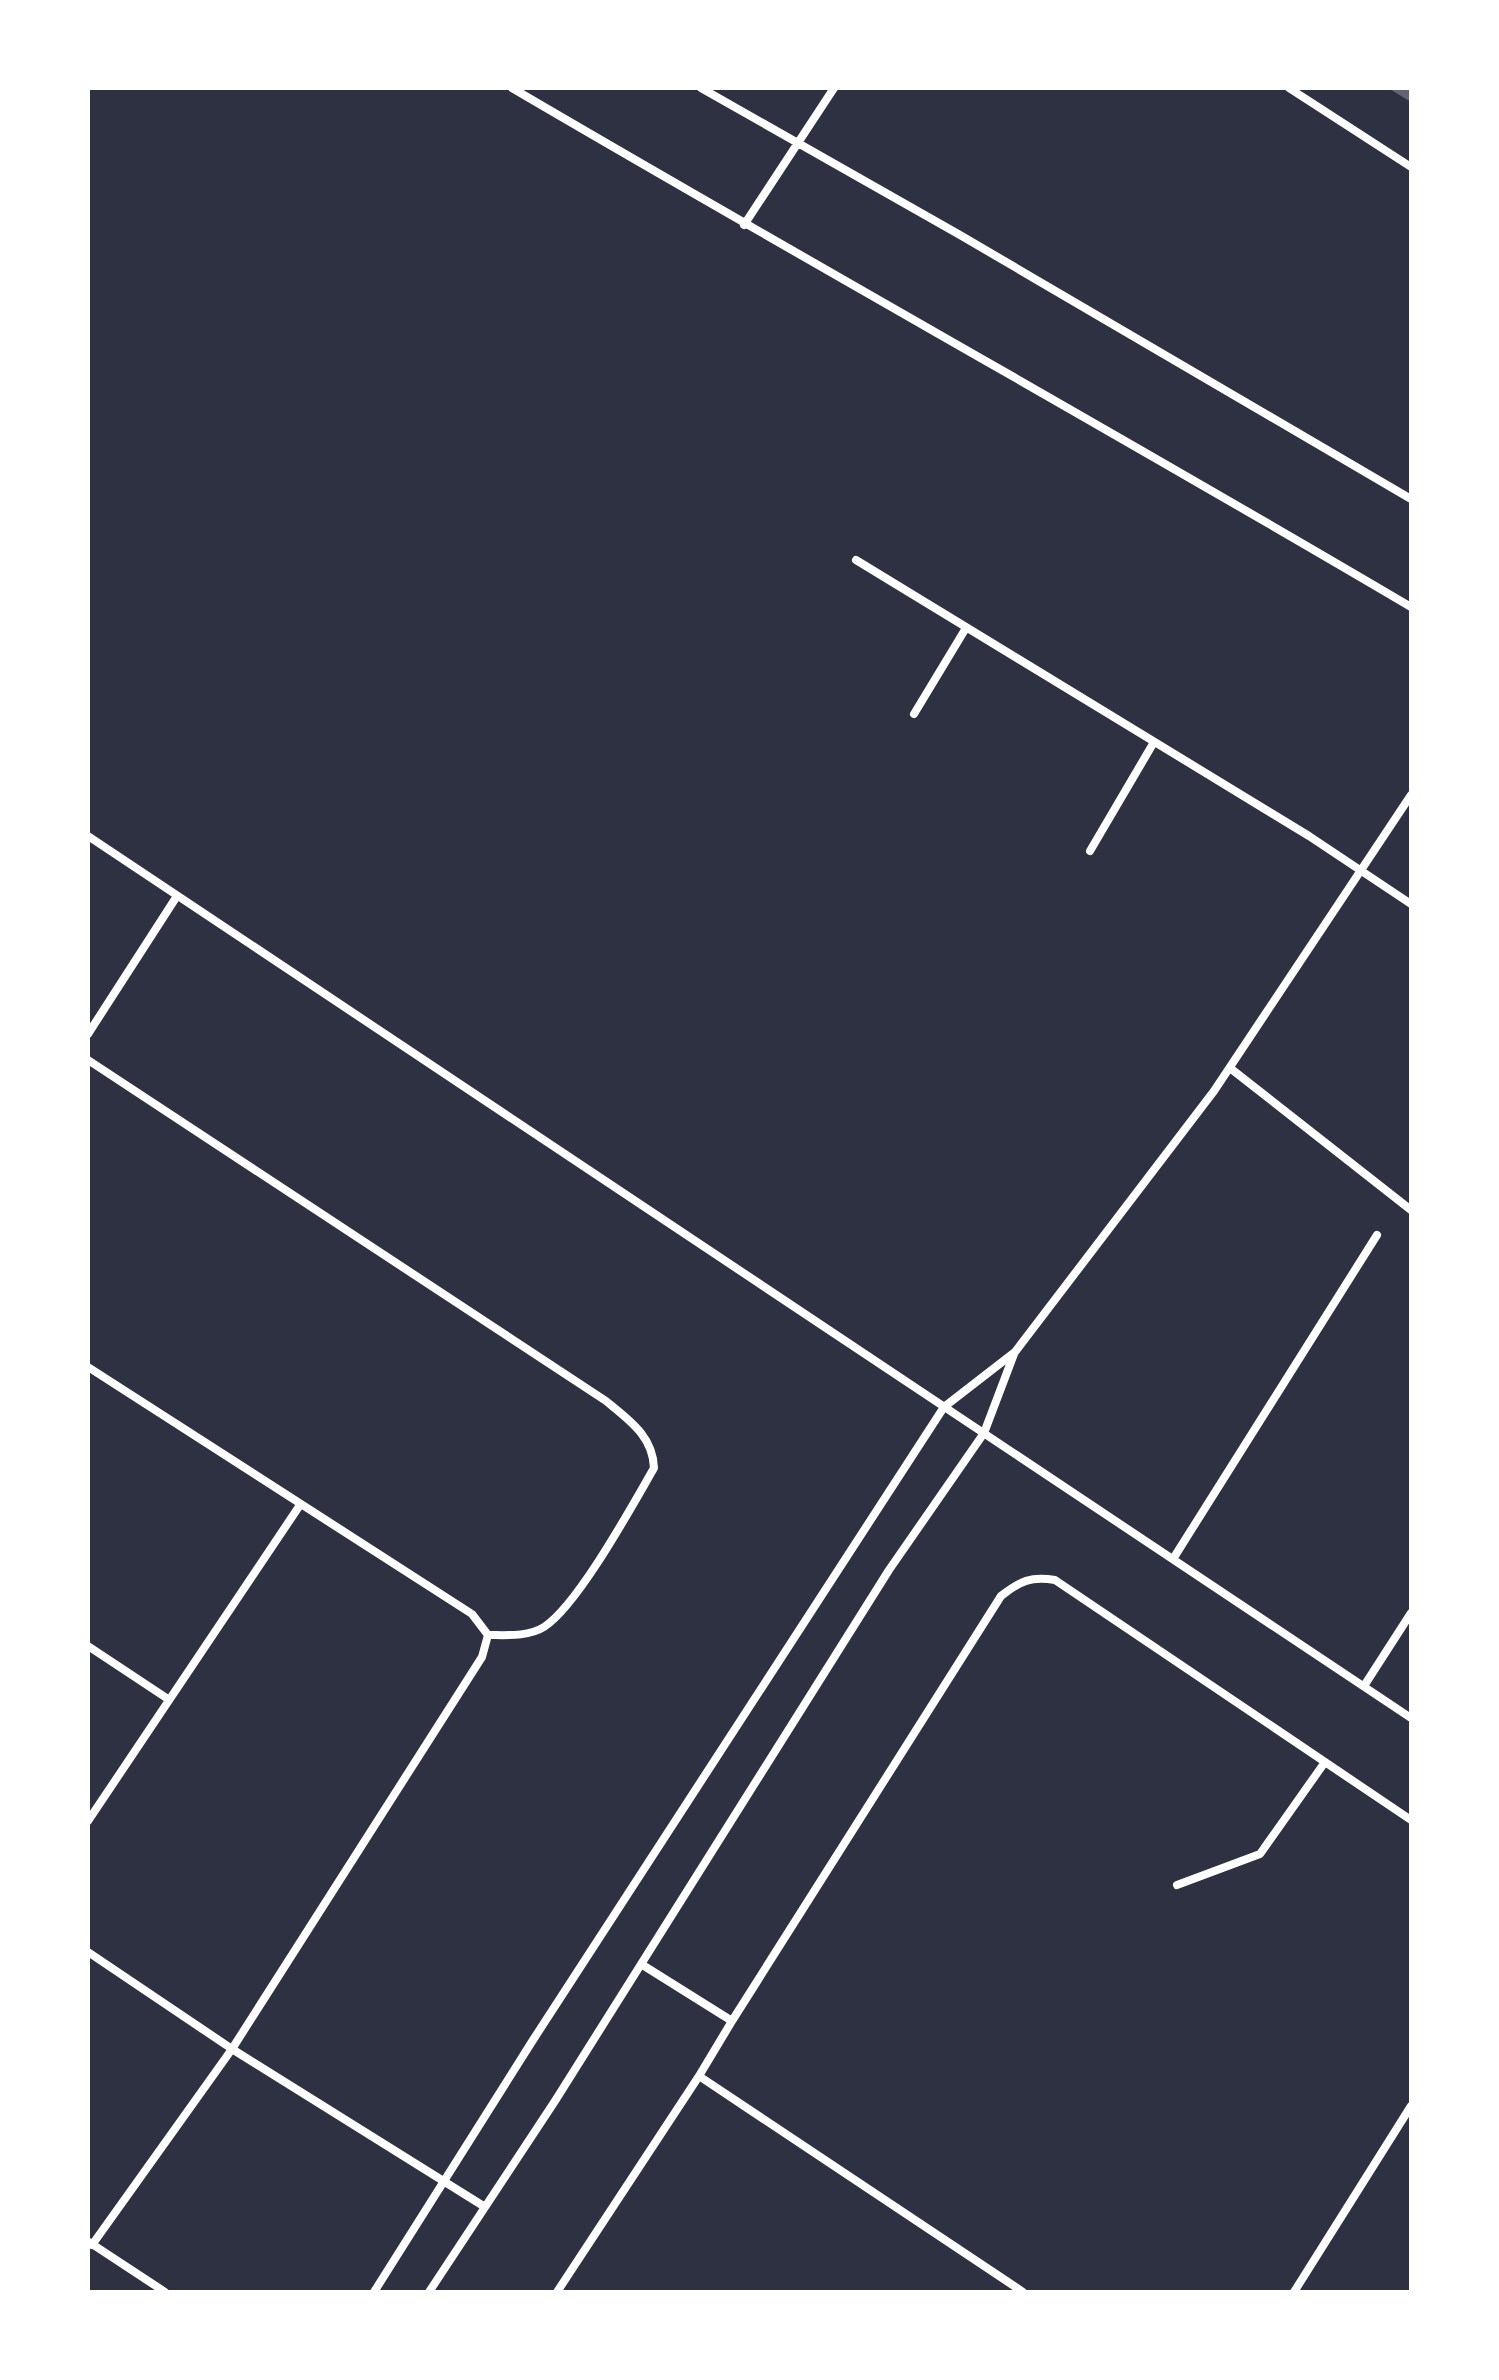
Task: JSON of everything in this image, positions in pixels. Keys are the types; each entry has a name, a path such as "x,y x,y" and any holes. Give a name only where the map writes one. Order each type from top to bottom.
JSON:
{"street":[{"path":"512,88 744,225 1411,607"},
{"path":"701,88 1411,499"},
{"path":"744,225 834,88"},
{"path":"1289,88 1411,167"},
{"path":"856,560 1363,870 1411,904"},
{"path":"914,714 966,628"},
{"path":"1090,851 1154,742"},
{"path":"374,2292 944,1407 1015,1352 1230,1068 1411,795"},
{"path":"88,836 1411,1718"},
{"path":"88,1034 177,896"},
{"path":"88,1060 606,1401 649,1441 654,1468 561,1612 542,1628 522,1635 488,1635"},
{"path":"1230,1068 1411,1210"},
{"path":"1173,1559 1377,1235"},
{"path":"429,2292 641,1964 889,1570 984,1433 1015,1352"},
{"path":"88,1367 472,1614 488,1635"},
{"path":"88,1821 300,1505"},
{"path":"557,2292 699,2076 1001,1596 1020,1581 1036,1577 1055,1580 1411,1820"},
{"path":"1364,1686 1411,1613"},
{"path":"165,2292 90,2243 232,2049 474,1671 488,1635"},
{"path":"88,1646 168,1699"},
{"path":"1177,1885 1260,1854 1325,1762"},
{"path":"88,1952 232,2049 485,2207"},
{"path":"641,1964 732,2021"},
{"path":"699,2076 1023,2292"},
{"path":"1294,2292 1411,2106"}],"building":[{"path":"1388,88 1411,88 1411,102"}]}
